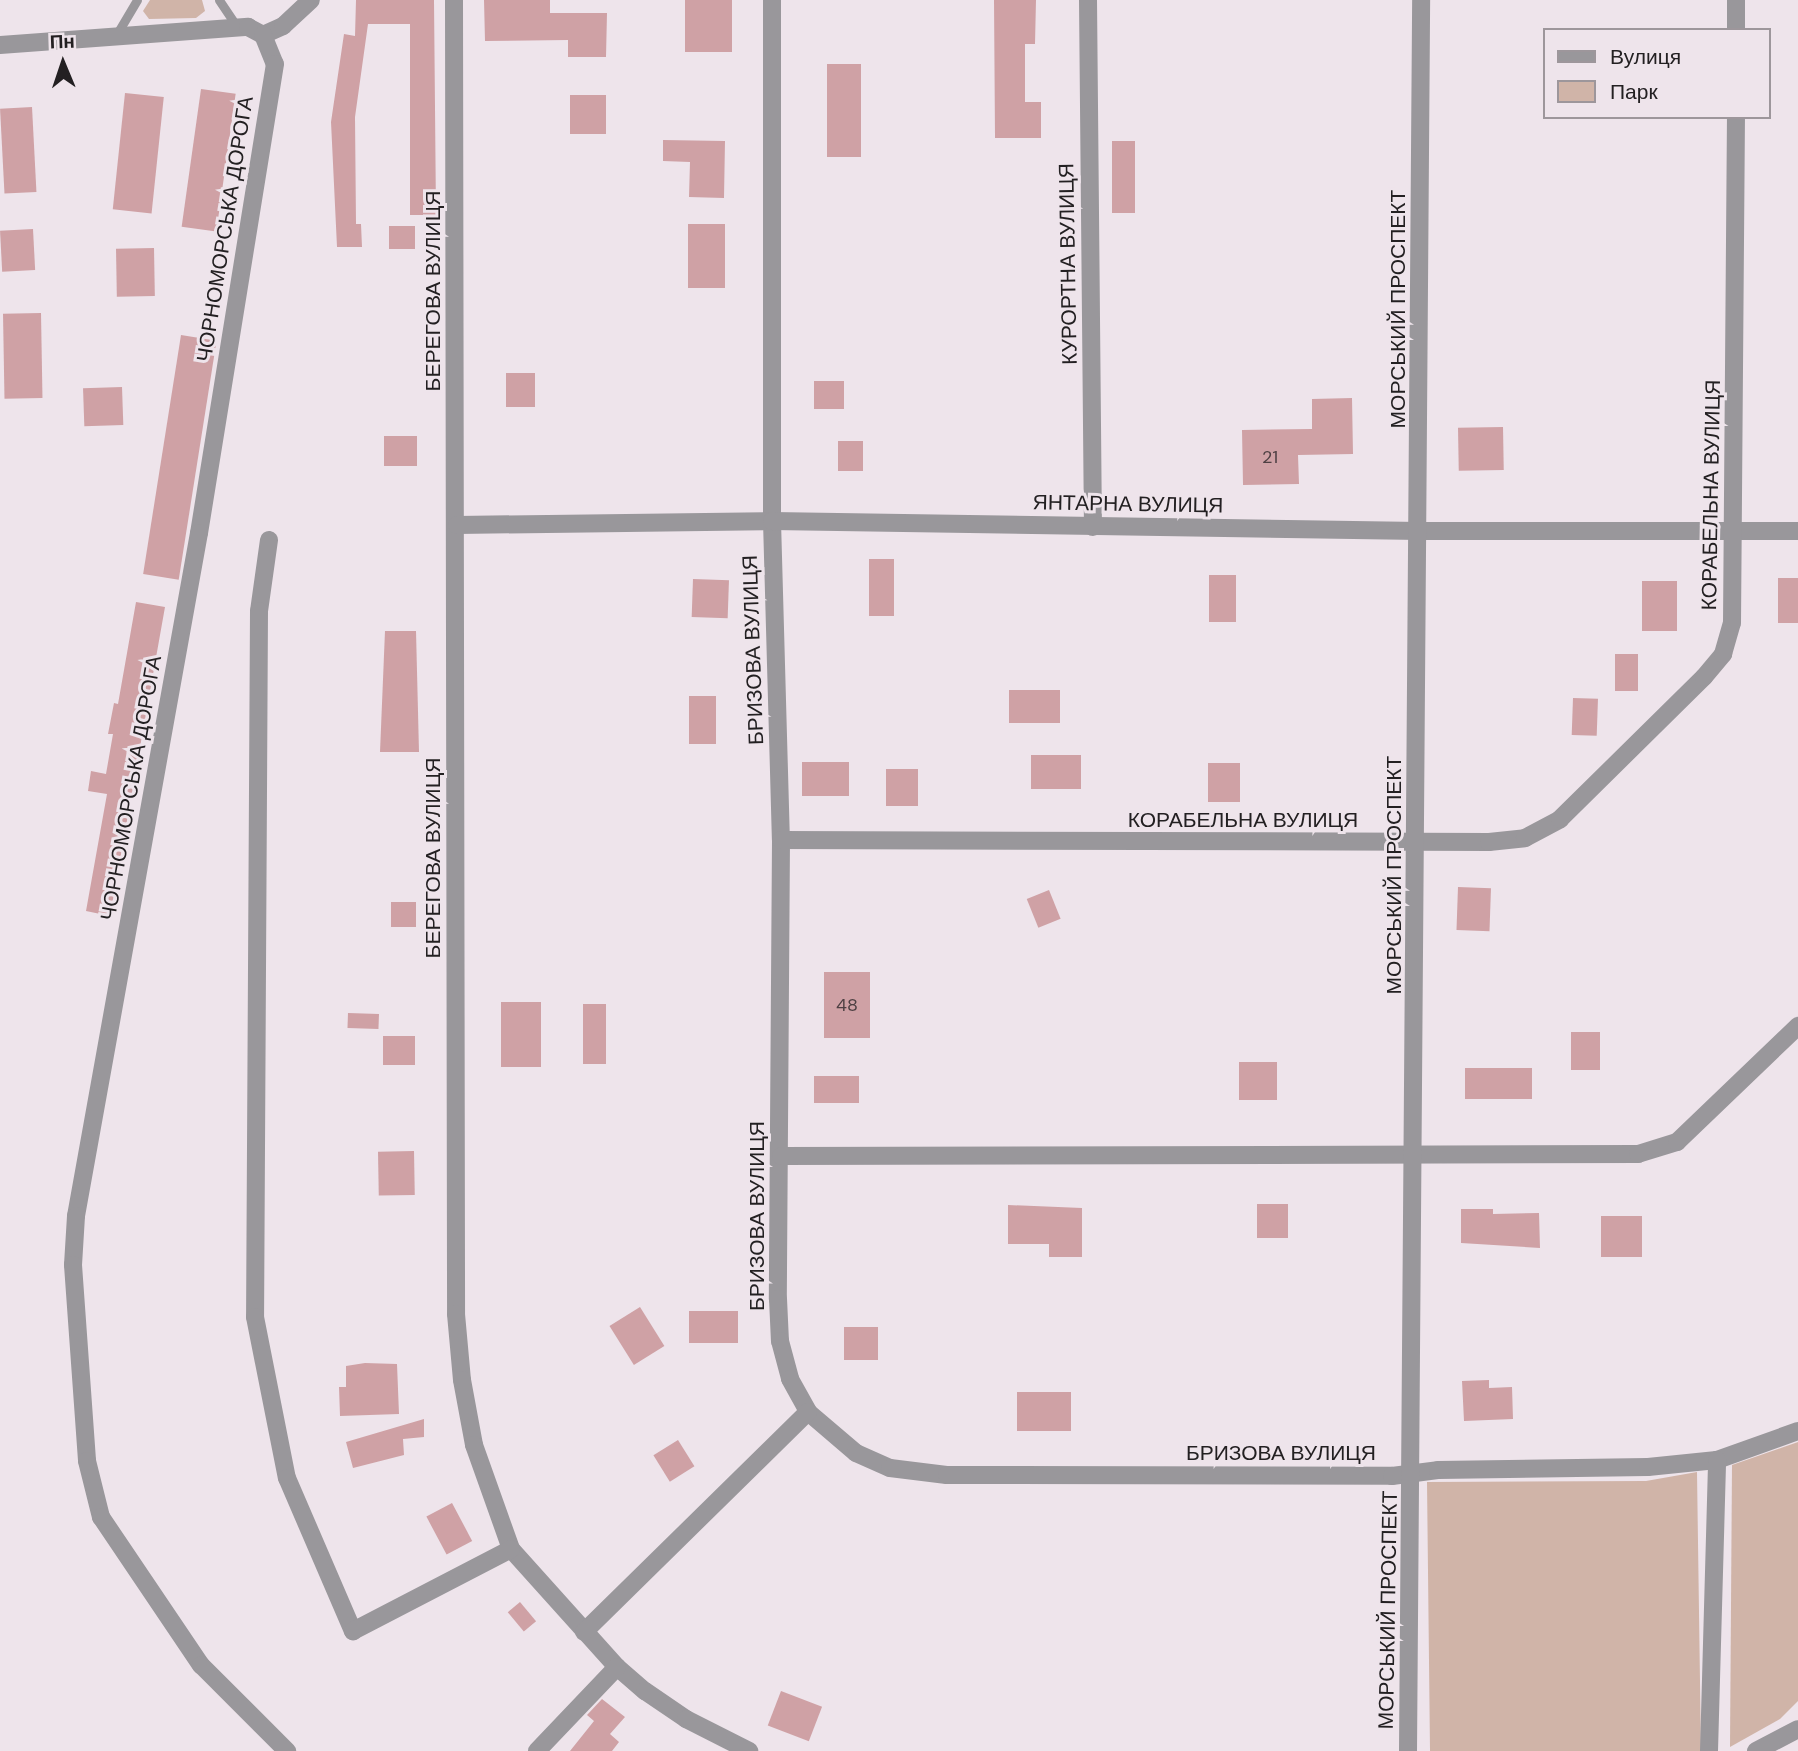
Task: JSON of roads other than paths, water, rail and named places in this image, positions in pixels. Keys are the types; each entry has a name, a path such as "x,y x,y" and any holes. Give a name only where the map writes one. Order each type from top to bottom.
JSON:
{"street":[{"path":"0,45 238,28 263,35 283,26 311,0"},
{"name":"БЕРЕГОВА ВУЛИЦЯ","path":"454,0 457,526 456,1314 474,1445 511,1549 584,1632 617,1667 685,1719 749,1751"},
{"name":"БРИЗОВА ВУЛИЦЯ","path":"772,0 772,521 781,840 780,1341 790,1379 808,1412 856,1453 890,1468 947,1475 1412,1472 1648,1467 1717,1460 1798,1431"},
{"name":"КУРОРТНА ВУЛИЦЯ","path":"1088,0 1093,527"},
{"name":"МОРСЬКИЙ ПРОСПЕКТ","path":"1408,1751 1420,531 1421,0"},
{"path":"1736,0 1736,28"},
{"name":"ЧОРНОМОРСЬКА ДОРОГА","path":"263,35 275,64 199,533 76,1216 73,1265 87,1461 101,1517 201,1665 287,1751"},
{"name":"КОРАБЕЛЬНА ВУЛИЦЯ","path":"781,840 1417,843 1525,838 1560,819 1723,654 1732,623 1736,531 1736,119"},
{"name":"ЯНТАРНА ВУЛИЦЯ","path":"457,526 772,521 1420,531 1798,531"},
{"path":"269,540 259,611 255,1317 287,1478 353,1631 511,1549"},
{"path":"780,1156 1592,1157 1638,1154 1677,1142 1798,1026"},
{"path":"584,1632 808,1412"},
{"path":"1709,1751 1717,1460"},
{"path":"537,1751 617,1667"},
{"path":"1756,1751 1798,1729"}],"lane":[{"path":"115,37 137,0"},
{"path":"219,0 238,28"}]}
